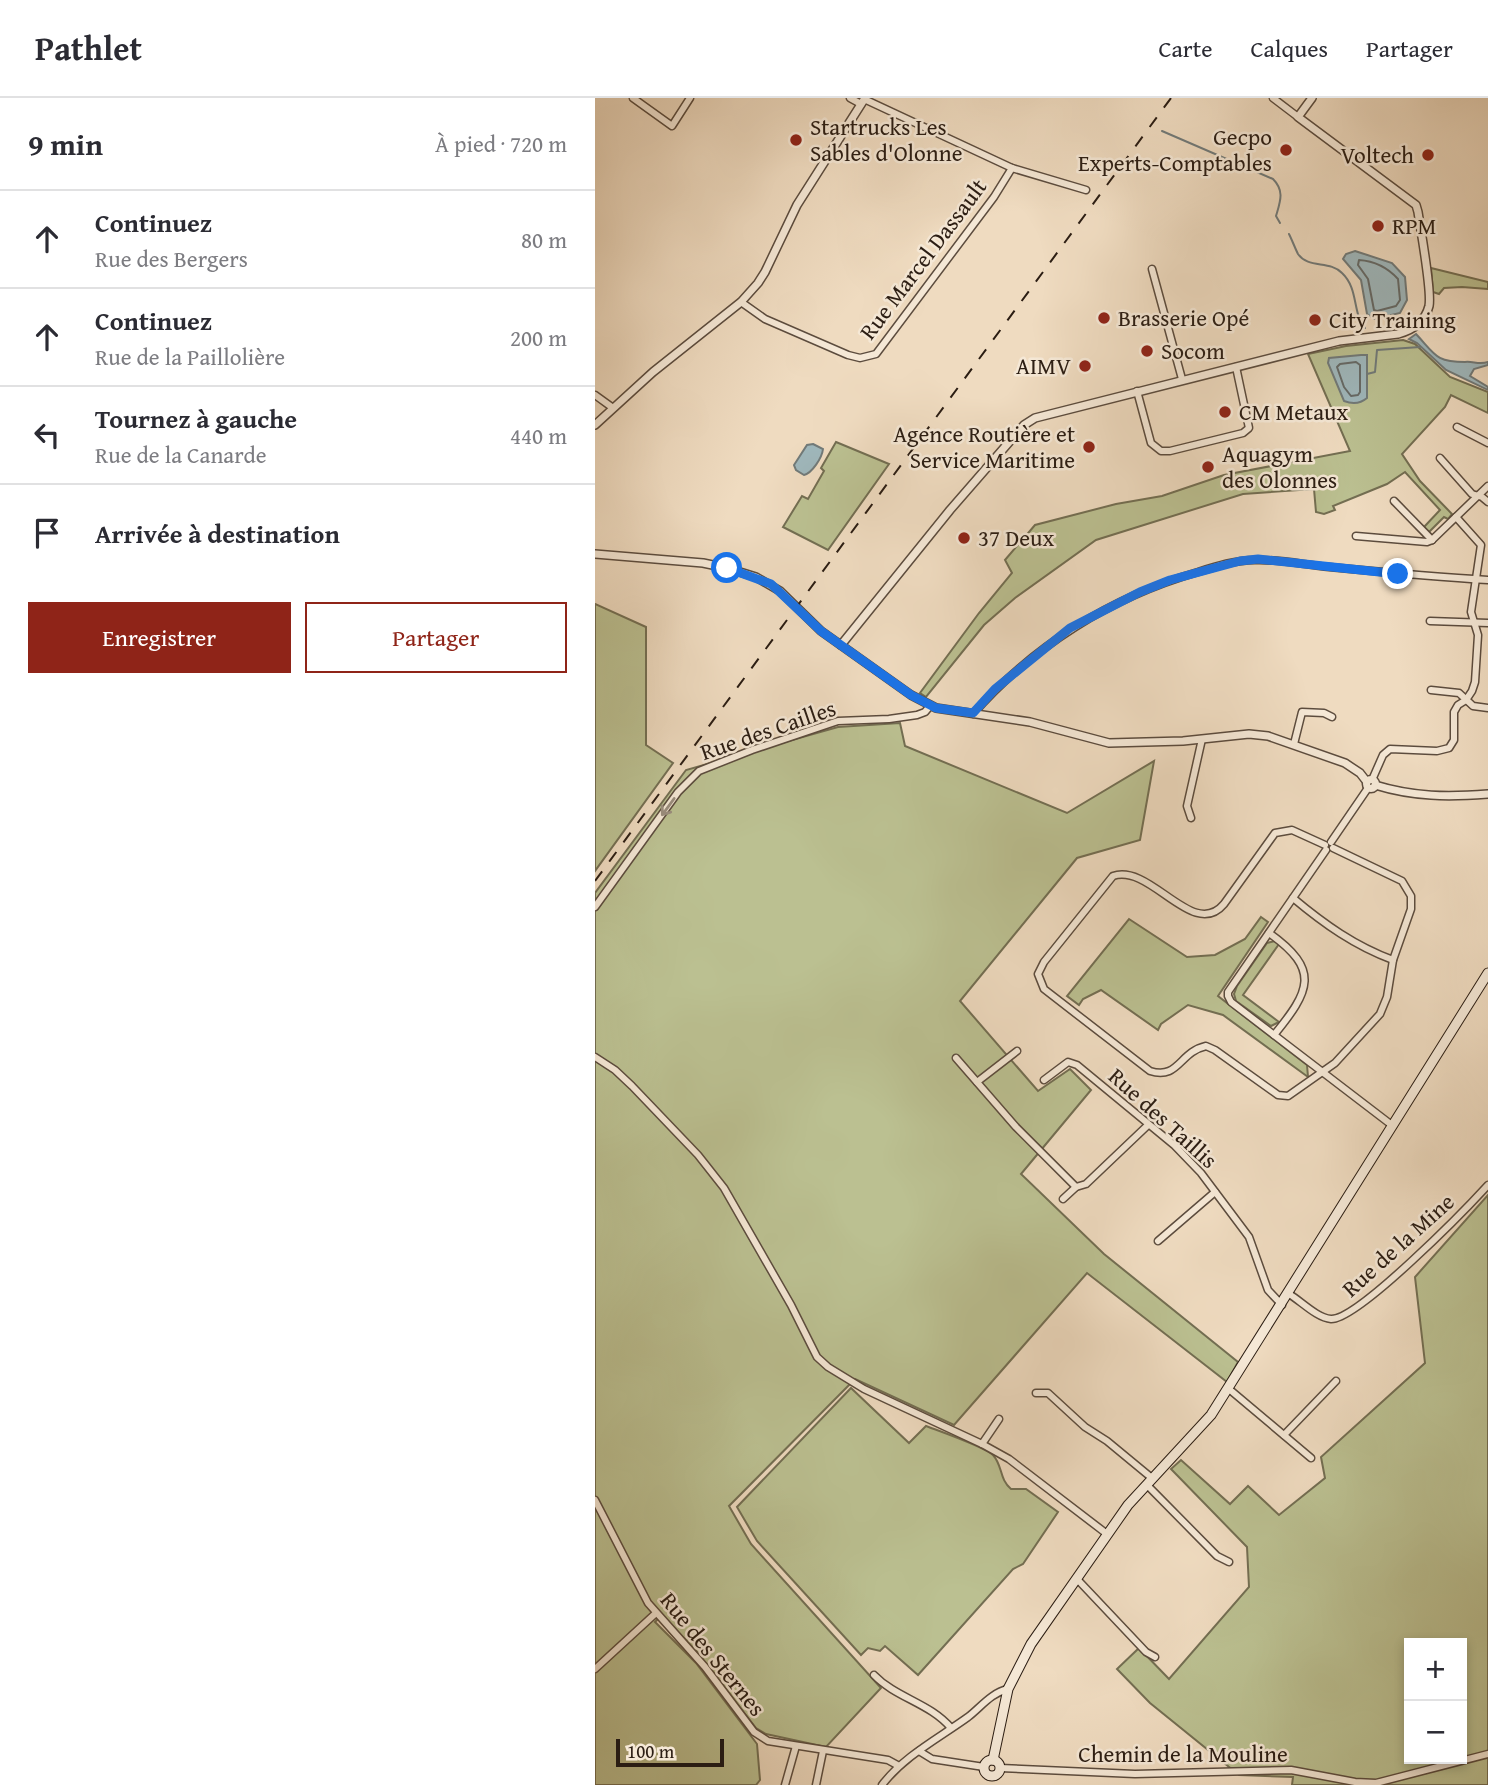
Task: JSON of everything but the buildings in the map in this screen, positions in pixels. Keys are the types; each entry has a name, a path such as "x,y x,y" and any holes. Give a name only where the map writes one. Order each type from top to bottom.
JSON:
{"main road":[{"path":"993,1760 1008,1689 1031,1644 1107,1534 1150,1482 1199,1431 1229,1389 1488,973"},
{"path":"993,1760 1000,1768 990,1781 984,1767 986,1762 993,1760"}],"street":[{"path":"633,98 673,126 690,98"},
{"path":"850,98 864,101 1012,168 1086,190"},
{"path":"841,645 950,510 1024,425 1048,414 1182,379 1339,341 1407,332 1419,324 1429,306 1416,205 1273,98"},
{"path":"1298,117 1312,98"},
{"path":"595,425 653,372 741,302 765,272 797,205 864,101"},
{"name":"Rue Marcel Dassault","path":"741,302 765,319 848,355 860,358 876,355 994,197 1012,168"},
{"path":"1152,269 1182,379"},
{"path":"1137,391 1151,443 1161,451 1170,451 1243,433 1249,428 1236,367"},
{"path":"595,395 613,408"},
{"path":"1457,427 1488,443"},
{"path":"1440,458 1472,494 1488,502"},
{"path":"1356,536 1427,542 1488,486"},
{"path":"1394,501 1432,540"},
{"path":"1393,1126 1231,1002 1228,996 1371,784 1383,755 1390,749 1437,751 1449,748 1454,740 1454,712 1458,705 1466,700 1475,682 1478,635 1471,612 1481,545 1456,517"},
{"path":"595,554 653,558 727,568 771,584 821,631 911,695 930,705 1030,722 1109,743 1259,734 1345,763 1371,784 1399,793 1429,797 1488,794"},
{"path":"973,713 995,689 1070,628 1140,592 1220,565 1258,559 1398,574 1488,580"},
{"path":"1430,621 1488,623"},
{"path":"1431,690 1459,693 1473,706 1488,708"},
{"name":"Rue des Cailles","path":"595,906 685,783 699,771 838,721 917,715 925,712 930,705"},
{"path":"1294,744 1302,712 1324,713 1332,717"},
{"path":"1191,818 1187,806 1202,739"},
{"path":"1292,830 1329,846 1397,877 1410,891 1411,909 1393,960 1383,1009 1333,1065 1288,1096 1282,1097 1215,1049 1206,1046 1188,1053 1175,1068 1159,1074 1140,1065 1066,1008 1041,985 1040,969 1112,876 1131,874 1189,910 1209,914 1224,904 1275,833 1292,830"},
{"path":"1293,898 1331,929 1393,960"},
{"path":"1269,933 1293,951 1304,975 1303,993 1298,1005 1274,1035"},
{"path":"977,1082 1017,1051"},
{"path":"595,1057 615,1070 632,1086 698,1155 725,1188 792,1305 817,1357 864,1389 1009,1459 1107,1534"},
{"path":"956,1058 1016,1127 1076,1187"},
{"name":"Rue des Taillis","path":"1044,1080 1068,1062 1077,1065 1186,1157 1249,1237 1268,1290 1282,1305"},
{"path":"1310,1063 1311,1082"},
{"path":"1333,1065 1338,1084"},
{"path":"1063,1199 1076,1187 1086,1184 1148,1125"},
{"name":"Rue de la Mine","path":"1289,1294 1318,1314 1331,1319 1340,1317 1373,1294 1427,1247 1488,1185"},
{"path":"1158,1241 1215,1192"},
{"path":"1284,1435 1336,1381"},
{"path":"1229,1389 1311,1458"},
{"path":"1036,1393 1048,1393 1085,1427 1107,1441 1150,1482 1217,1556 1229,1562"},
{"path":"982,1444 999,1419"},
{"name":"Rue des Sternes","path":"595,1500 648,1602 705,1667 754,1732 768,1741 888,1760 899,1766"},
{"path":"1077,1580 1146,1652 1155,1657"},
{"path":"595,1669 656,1613"},
{"path":"874,1675 887,1687 934,1712 951,1728"},
{"path":"881,1785 899,1766 977,1710 995,1693 1008,1689"},
{"path":"785,1785 796,1746"},
{"path":"816,1785 824,1751"},
{"path":"919,1751 932,1759 984,1767"},
{"name":"Chemin de la Mouline","path":"1000,1768 1135,1774 1291,1770 1377,1784 1488,1754"}],"green space":[{"path":"1431,268 1488,282 1488,289 1462,287 1444,288 1439,294 1433,292"},
{"path":"1403,340 1415,344 1450,377 1488,392 1488,413 1451,395 1445,407 1402,454 1420,481 1452,514 1448,519 1444,517 1429,532 1424,527 1440,510 1405,472 1387,484 1333,506 1335,510 1324,514 1316,512 1314,489 1243,494 1096,540 1015,598 984,625 926,697 920,693 1012,573 1005,560 1035,525 1116,504 1162,496 1224,475 1350,451 1308,354 1346,346"},
{"path":"836,442 889,464 828,550 783,527 802,496 808,499"},
{"path":"595,604 646,627 646,745 673,763 595,871"},
{"path":"900,723 905,746 1067,813 1154,761 1140,840 1077,858 960,1001 1038,1091 1070,1069 1091,1090 1021,1174 1104,1254 1238,1362 1227,1382 1087,1273 954,1425 855,1379 729,1506 751,1544 881,1688 826,1747 766,1734 756,1728 697,1652 662,1615 655,1622 696,1663 757,1744 760,1780 756,1785 595,1785 595,893 686,770 838,727"},
{"path":"1261,917 1268,922 1218,996 1307,1065 1308,1077 1223,1015 1188,1005 1161,1024 1158,1030 1101,990 1083,999 1079,1005 1067,996 1129,919 1187,957 1215,955 1245,939"},
{"path":"1275,941 1279,944 1243,995 1279,1022 1271,1026 1236,1001 1234,994 1267,943"},
{"path":"1488,1195 1488,1785 1292,1785 1293,1777 1239,1775 1150,1703 1117,1669 1139,1648 1169,1679 1249,1587 1247,1547 1171,1469 1181,1460 1230,1504 1248,1486 1279,1515 1325,1478 1321,1457 1425,1363 1415,1277"},
{"path":"851,1388 909,1443 926,1426 981,1448 996,1459 1011,1489 1026,1489 1058,1512 1023,1564 1013,1569 918,1675 885,1646 880,1651 868,1648 861,1655 757,1541 737,1507"}],"water":[{"path":"1355,251 1392,263 1405,277 1407,300 1400,313 1374,319 1367,314 1361,280 1343,259 1346,254"},
{"path":"1416,334 1441,358 1455,362 1488,362 1488,365 1474,369 1470,376 1488,387 1488,390 1446,370 1409,339"},
{"path":"1367,355 1367,398 1356,403 1344,401 1328,363 1329,358"},
{"path":"813,444 823,449 822,453 819,461 804,475 796,470 794,465 807,445"}],"waterway":[{"path":"1162,131 1273,179 1280,192 1276,216 1280,223"},
{"path":"1289,234 1302,259 1337,269 1347,279 1365,328"},
{"path":"1367,374 1375,372 1377,350 1420,347"}],"railway":[{"path":"595,881 1171,98"}],"place":[{"name":"Startrucks Les Sables d'Olonne","path":"796,140"},
{"name":"Gecpo Experts-Comptables","path":"1286,150"},
{"name":"Voltech","path":"1428,155"},
{"name":"RPM","path":"1378,226"},
{"name":"Brasserie Opé","path":"1104,318"},
{"name":"City Training","path":"1315,320"},
{"name":"Socom","path":"1147,351"},
{"name":"AIMV","path":"1085,366"},
{"name":"CM Metaux","path":"1225,412"},
{"name":"Agence Routière et Service Maritime","path":"1089,447"},
{"name":"Aquagym des Olonnes","path":"1208,467"},
{"name":"37 Deux","path":"964,538"}],"route":[{"path":"727,568 771,584 821,631 911,695 936,708 973,713 995,689 1070,628 1140,592 1170,580 1220,565 1258,559 1398,574"}]}
